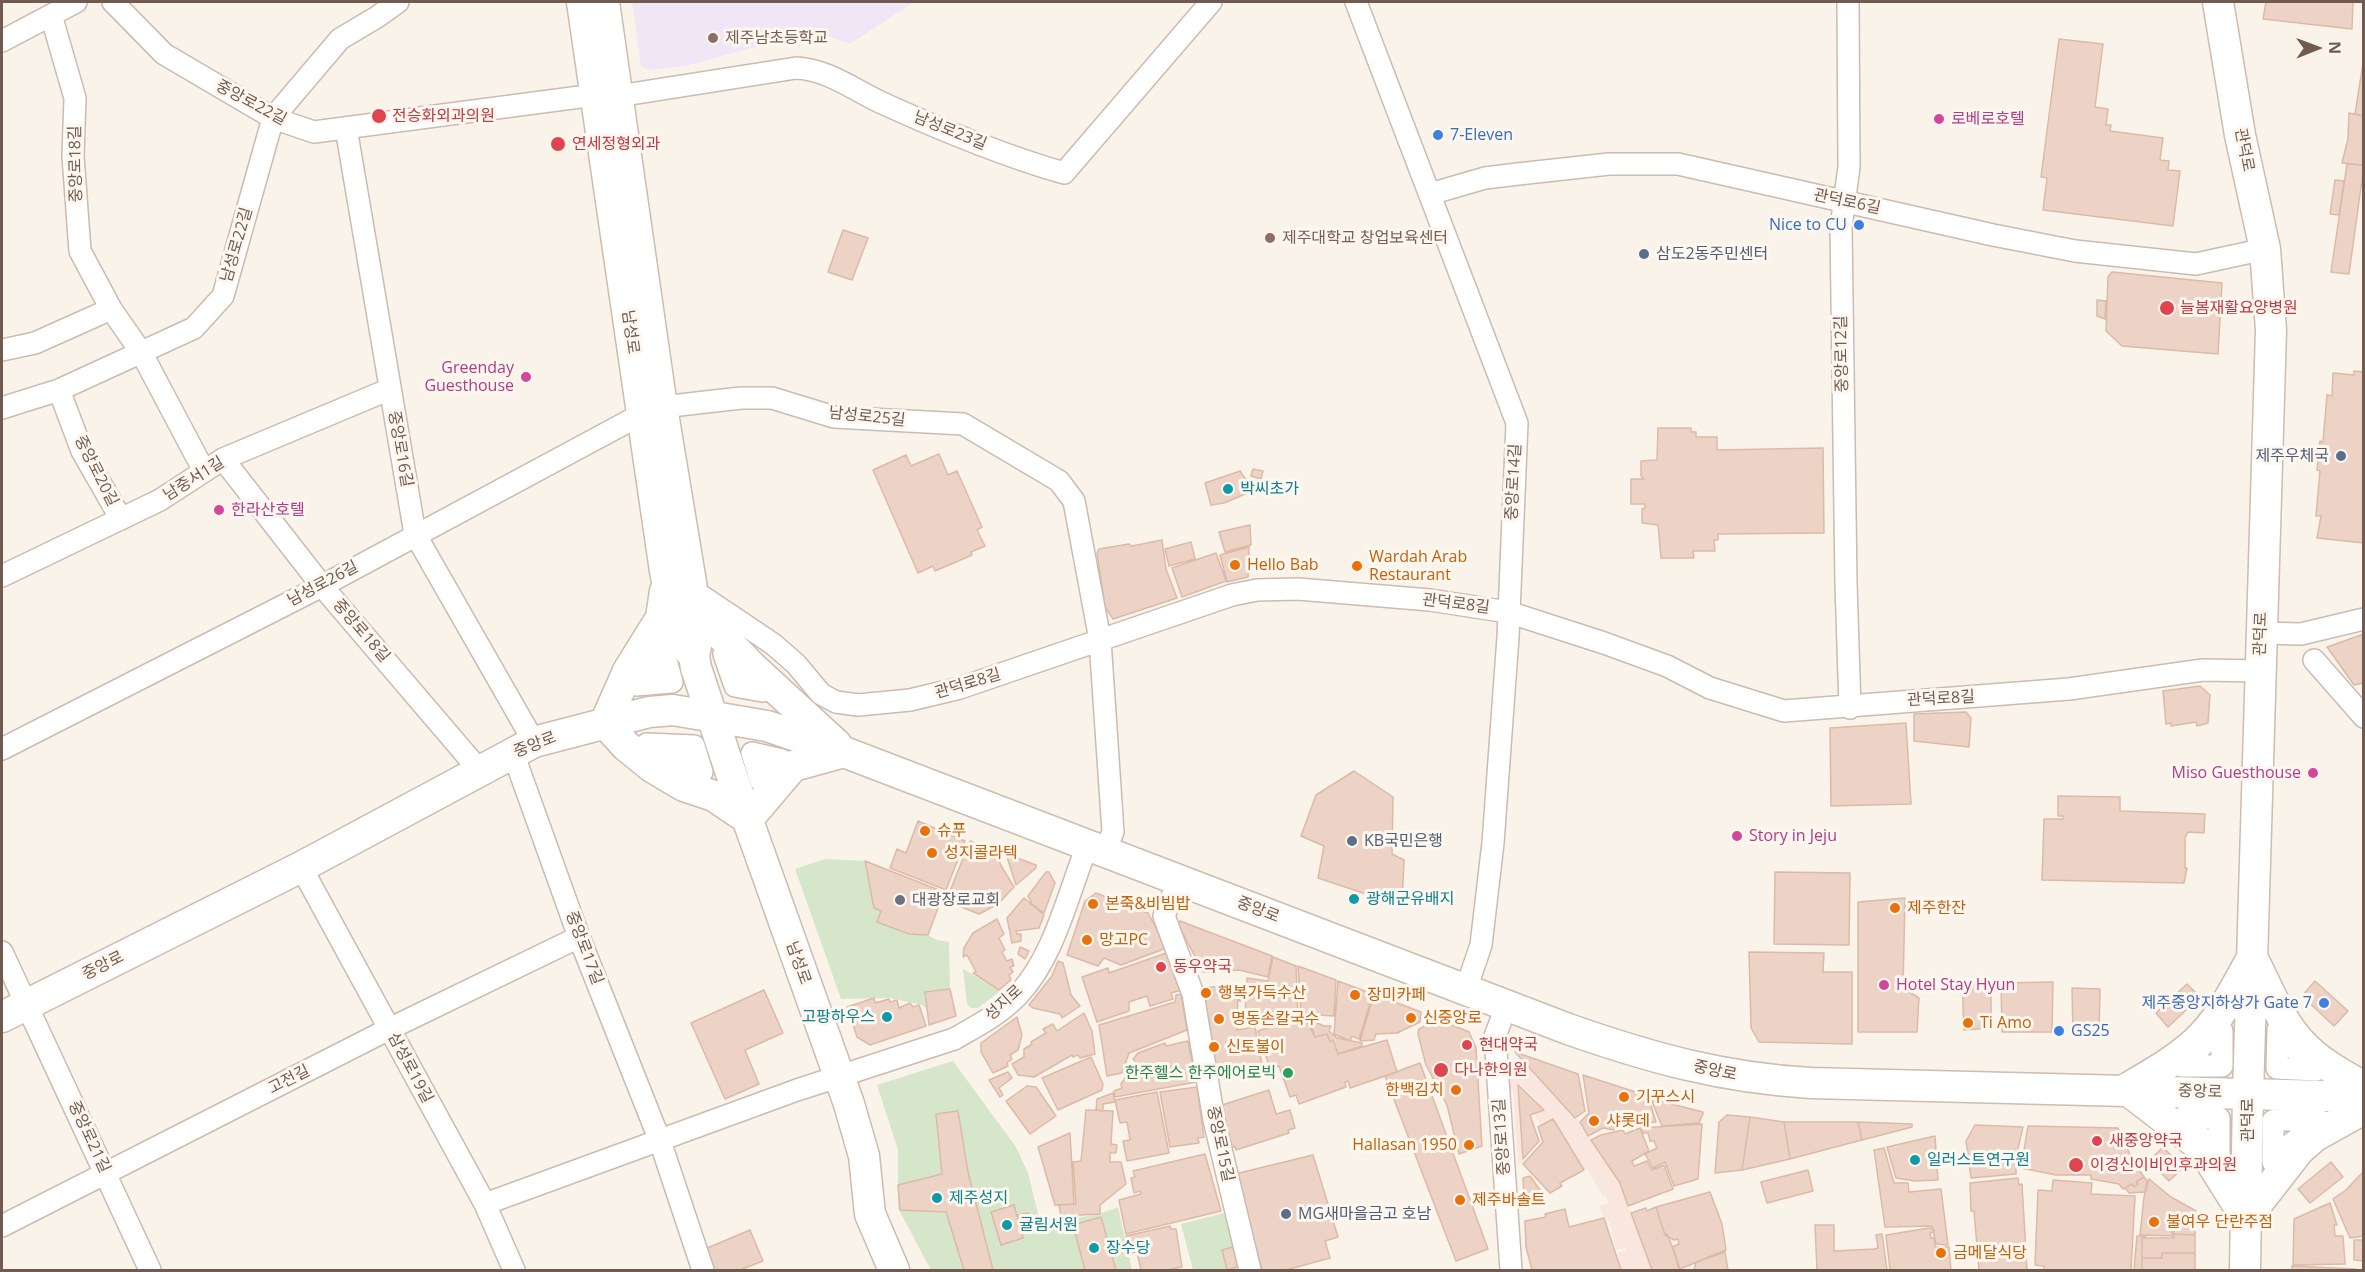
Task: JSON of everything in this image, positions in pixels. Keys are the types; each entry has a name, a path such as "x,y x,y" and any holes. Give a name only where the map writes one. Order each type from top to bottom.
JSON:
{"main road":[{"name":"남성로","path":"582,2 607,95"},
{"name":"남성로","path":"604,2 607,95 652,410 665,571 677,636 694,656 712,716 839,1076 860,1138 870,1214 894,1270"},
{"name":"관덕로","path":"2218,2 2240,135 2265,249 2271,330 2248,1094 2245,1270"},
{"name":"남성로","path":"652,410 699,631 694,656"},
{"path":"665,571 661,618 628,671 605,723 626,746 651,767 684,786 714,796 748,819 793,766 844,752"},
{"path":"692,598 751,666 844,752"},
{"name":"중앙로","path":"14,1010 301,867 523,748 605,723 673,710 767,726 844,752 1507,1005 1647,1055 1733,1076 1811,1083 2126,1089 2364,1098"},
{"path":"2252,957 2277,1007 2303,1045 2317,1058 2364,1087"},
{"path":"2252,957 2225,1004 2198,1041 2180,1056 2126,1089 2195,1142 2209,1159 2246,1218 2299,1150 2315,1136 2364,1109"}],"street":[{"path":"2,41 75,2"},
{"name":"중앙로22길","path":"113,2 164,54 273,118 314,132 607,95"},
{"name":"남성로22길","path":"2,408 59,390 194,328 223,296 273,118 340,39 398,2"},
{"name":"남성로23길","path":"607,95 796,68 810,68 880,102 996,150 1064,173 1211,2"},
{"name":"중앙로14길","path":"1356,2 1516,415 1508,612 1493,843 1481,945 1466,989"},
{"name":"중앙로12길","path":"1848,2 1849,167 1841,227 1843,434 1850,708"},
{"name":"중앙로18길","path":"51,15 75,98 73,156 80,251 111,309 141,352 204,471"},
{"name":"중앙로16길","path":"346,128 415,534 523,748"},
{"name":"관덕로6길","path":"1430,194 1485,178 1609,164 1647,163 1700,167 1993,235 2075,251 2196,264 2265,249"},
{"path":"2,350 35,343 111,309"},
{"name":"남중서1길","path":"2,576 160,500 223,459 390,389"},
{"name":"중앙로20길","path":"59,390 82,451 121,519"},
{"name":"남성로25길","path":"652,410 741,398 772,398 834,417 963,424 1059,482 1074,501 1100,640"},
{"name":"남성로26길","path":"2,749 322,586 415,534 652,410"},
{"name":"중앙로18길","path":"223,459 322,586 480,771"},
{"name":"관덕로8길","path":"692,598 773,644 796,664 822,694 836,702 858,705 934,695 1232,595 1266,589 1298,589 1430,600 1508,612 1667,666 1710,688 1784,711 1850,708 1916,699 2069,689 2203,670 2260,671"},
{"path":"2261,633 2301,634 2364,619"},
{"path":"1096,848 1113,832 1100,640"},
{"path":"2314,660 2364,717"},
{"name":"중앙로17길","path":"523,748 579,937 660,1141 703,1270"},
{"name":"성지로","path":"660,1141 839,1076 954,1039 998,1013 1019,994 1036,970 1096,848"},
{"name":"삼성로19길","path":"301,867 485,1204 513,1270"},
{"name":"중앙로15길","path":"1179,880 1164,916 1193,994 1214,1120 1250,1270"},
{"name":"고전길","path":"2,1226 389,1029 579,937"},
{"path":"2,952 14,1010"},
{"name":"중앙로13길","path":"1507,1005 1494,1036 1511,1270"},
{"name":"중앙로21길","path":"14,1010 105,1173 150,1270"},
{"path":"485,1204 660,1141"}],"shaded area":[{"name":"제주남초등학교","path":"632,2 914,2 850,44 814,31 685,66 649,70 641,66"},
{"path":"1525,1064 1580,1122 1620,1183 1652,1270 1621,1270 1617,1253 1626,1250 1625,1248 1616,1250 1610,1223 1604,1218 1600,1206 1609,1203 1606,1196 1604,1197 1599,1190 1587,1169 1584,1170 1561,1131 1541,1126 1534,1114 1544,1109 1521,1085 1518,1085 1523,1162 1518,1163 1513,1090 1509,1089 1507,1072 1513,1068 1516,1072"}],"green space":[{"path":"825,859 865,861 874,908 881,911 877,922 909,934 925,934 937,940 949,942 950,989 925,992 928,1010 922,1005 890,998 841,999 795,869"},
{"path":"963,969 1000,991 978,1008 971,1008 967,1004"},
{"name":"제주성지","path":"953,1061 1016,1147 1028,1173 1038,1214 1055,1219 1066,1219 1090,1216 1118,1207 1132,1270 931,1270 898,1208 898,1150 877,1085"},
{"path":"1224,1213 1233,1247 1222,1250 1229,1270 1193,1270 1181,1224"}],"building":[{"path":"2266,2 2353,2 2352,29 2263,19"},
{"path":"2059,39 2103,44 2095,107 2108,109 2106,125 2111,125 2110,131 2163,138 2160,160 2169,161 2168,170 2180,171 2173,226 2043,210 2047,178 2041,177"},
{"path":"2364,57 2364,116 2355,114"},
{"path":"2349,113 2364,116 2364,165 2342,163 2348,139"},
{"path":"2347,164 2364,165 2349,274 2331,272"},
{"path":"2335,180 2344,181 2339,215 2330,214"},
{"path":"843,230 868,238 852,280 828,272"},
{"path":"2112,272 2222,283 2218,354 2122,346 2106,331 2108,277"},
{"path":"2097,300 2106,301 2105,319 2097,316"},
{"name":"제주우체국","path":"2354,371 2364,372 2364,543 2317,538 2321,516 2316,516 2320,471 2317,470 2320,441 2323,442 2327,395 2332,396 2333,373 2354,375"},
{"path":"1658,428 1691,428 1691,432 1696,432 1696,437 1717,437 1717,450 1823,448 1824,533 1718,534 1718,540 1714,540 1715,551 1693,551 1694,558 1661,558 1658,525 1642,523 1642,509 1645,508 1645,504 1631,504 1631,479 1644,479 1641,476 1641,461 1657,460"},
{"path":"939,454 948,475 957,471 982,527 977,530 985,546 971,552 972,555 935,571 933,566 918,573 873,470 906,455 911,466"},
{"path":"1253,469 1263,471 1261,479 1251,476"},
{"name":"박씨초가","path":"1240,471 1247,481 1250,492 1224,503 1211,505 1205,483"},
{"name":"박씨초가","path":"1250,525 1251,545 1225,552 1219,532"},
{"path":"1162,540 1166,569 1177,598 1113,619 1105,607 1097,553 1099,549"},
{"path":"1191,542 1195,559 1169,566 1165,549"},
{"path":"1249,547 1248,577 1227,582 1220,555"},
{"path":"1216,553 1226,581 1182,597 1172,568"},
{"path":"2364,634 2364,683 2354,685 2327,647"},
{"path":"2200,686 2210,695 2208,723 2197,726 2196,722 2171,726 2171,723 2166,724 2163,691"},
{"path":"1966,712 1971,718 1969,747 1914,741 1914,714"},
{"path":"1906,723 1911,804 1831,806 1830,728"},
{"name":"KB국민은행","path":"1354,771 1393,797 1392,854 1404,860 1402,906 1318,878 1324,846 1301,836 1316,795"},
{"path":"2058,796 2120,797 2120,811 2205,814 2204,833 2188,832 2185,838 2185,868 2187,868 2184,883 2042,880 2044,819 2063,819 2063,816 2058,816"},
{"path":"918,821 965,841 946,890 890,868 897,849 906,853"},
{"path":"970,841 1000,853 1000,864 1014,887 998,904 979,914 946,901"},
{"path":"1006,854 1036,865 1036,868 1016,885"},
{"path":"865,861 944,892 928,935 909,934 877,922 881,911 874,908"},
{"path":"1046,872 1049,872 1055,883 1044,913 1032,904 1028,896"},
{"path":"1775,872 1850,873 1849,945 1774,944"},
{"path":"1096,893 1148,913 1162,939 1164,949 1121,965 1104,958 1098,966 1067,955 1085,901"},
{"path":"1024,898 1044,915 1039,928 1016,931 1017,934 1021,934 1021,941 1012,943 1007,918"},
{"path":"1905,898 1903,988 1919,998 1917,1032 1858,1032 1858,902"},
{"path":"997,919 1004,934 999,938 1005,950 1002,952 1007,961 1012,959 1014,966 1010,967 1013,972 1009,975 1011,980 999,990 973,973 976,972 967,955 963,957 964,948 973,933"},
{"path":"1180,921 1272,956 1268,977 1239,970 1203,972 1178,924"},
{"path":"1020,947 1029,951 1025,959 1018,954"},
{"path":"1169,952 1182,990 1171,993 1173,999 1150,1006 1147,996 1129,1002 1129,1011 1097,1022 1082,977 1108,968 1109,973"},
{"path":"1749,952 1824,953 1823,972 1852,972 1852,1044 1759,1042 1751,1028"},
{"path":"1273,957 1296,966 1298,1015 1260,1019 1260,1017 1245,1015 1247,978 1268,981"},
{"path":"1058,961 1063,963 1071,995 1080,1006 1062,1018 1060,1014 1029,1005 1052,976"},
{"path":"1298,966 1336,980 1334,1016 1301,1014"},
{"path":"1338,981 1373,994 1359,1039 1352,1036 1350,1041 1334,1034"},
{"path":"1962,981 1991,981 1991,1028 1964,1030"},
{"name":"제주중앙지하상가 Gate 7","path":"2315,981 2348,1011 2334,1026 2302,996"},
{"path":"2053,982 2052,1032 2002,1032 2001,983"},
{"path":"2187,984 2200,997 2168,1027 2156,1013"},
{"path":"1238,985 1237,1030 1255,1027 1263,1070 1215,1079 1201,988"},
{"path":"1240,987 1246,987 1245,1001 1239,1001"},
{"path":"2072,988 2100,989 2099,1033 2073,1034"},
{"path":"950,989 956,1016 929,1025 925,992"},
{"path":"764,990 783,1033 745,1050 759,1084 725,1099 691,1023"},
{"path":"1181,994 1187,1030 1129,1053 1122,1073 1107,1076 1099,1025 1175,1002 1176,995"},
{"path":"1374,994 1421,1012 1420,1022 1397,1033 1376,1034 1374,1040 1360,1041"},
{"name":"고팡하우스","path":"874,998 875,1003 889,999 890,1002 897,1000 899,1008 910,1003 913,1007 919,1005 926,1026 870,1045 857,1037 847,1007"},
{"path":"1084,1013 1092,1031 1095,1054 1080,1058 1078,1055 1073,1057 1072,1055 1034,1077 1018,1075 1012,1064 1024,1057 1024,1049 1032,1044 1031,1042 1046,1033 1043,1029 1053,1024 1057,1031"},
{"path":"1427,1015 1469,1032 1476,1048 1482,1146 1459,1154 1447,1105 1426,1065 1418,1034 1419,1029 1427,1025"},
{"path":"1017,1017 1022,1035 1018,1050 1010,1055 1012,1059 1007,1063 1008,1066 993,1073 981,1052 981,1043"},
{"path":"1248,1019 1262,1020 1262,1023 1248,1026"},
{"path":"1292,1019 1293,1022 1300,1019 1310,1023 1315,1037 1327,1034 1330,1042 1333,1040 1338,1054 1387,1040 1397,1072 1350,1088 1348,1081 1345,1082 1346,1087 1299,1104 1296,1095 1290,1097 1279,1066 1270,1069 1258,1031"},
{"path":"1308,1019 1324,1026 1331,1026 1329,1031 1337,1038 1362,1043 1362,1046 1338,1054 1333,1040 1330,1042 1327,1034 1315,1037 1307,1022"},
{"path":"1188,1041 1196,1082 1115,1097 1114,1091 1122,1088 1121,1084 1136,1062 1133,1059 1138,1053 1165,1043 1166,1046"},
{"path":"1515,1052 1578,1074 1585,1111 1575,1118"},
{"path":"1091,1057 1103,1084 1102,1090 1058,1110 1042,1078"},
{"path":"1420,1063 1488,1249 1456,1261 1385,1076"},
{"path":"1008,1072 1012,1078 999,1088 1003,1095 1000,1097 989,1080"},
{"path":"1583,1075 1648,1096 1656,1122 1614,1127 1614,1130 1603,1128 1588,1136 1580,1122 1589,1113"},
{"path":"1518,1085 1544,1110 1530,1115 1539,1141 1523,1159"},
{"path":"1027,1086 1036,1087 1056,1116 1030,1134 1006,1101"},
{"path":"1197,1087 1204,1137 1198,1138 1199,1143 1170,1147 1160,1092"},
{"path":"1269,1090 1276,1114 1290,1110 1295,1128 1288,1130 1289,1133 1236,1150 1235,1146 1231,1148 1222,1105"},
{"path":"1157,1092 1169,1153 1127,1161 1123,1141 1130,1140 1127,1122 1120,1123 1115,1100"},
{"path":"1113,1093 1115,1102 1103,1104 1103,1111 1096,1110 1097,1099"},
{"path":"1651,1099 1703,1112 1703,1114 1699,1123 1662,1126"},
{"path":"1086,1110 1113,1111 1111,1144 1117,1145 1116,1153 1110,1153 1110,1162 1121,1162 1126,1184 1100,1205 1100,1214 1061,1216 1059,1205 1076,1204 1073,1162 1081,1161"},
{"name":"제주성지","path":"958,1111 968,1172 993,1270 964,1270 946,1212 900,1210 898,1185 942,1174 936,1114"},
{"path":"1727,1115 1750,1117 1742,1170 1715,1173 1719,1122"},
{"path":"1750,1117 1784,1122 1790,1159 1742,1170"},
{"path":"1553,1119 1584,1170 1560,1183 1562,1186 1550,1193 1523,1164 1543,1142 1538,1127"},
{"path":"1784,1122 1858,1122 1862,1140 1790,1159"},
{"path":"1858,1122 1912,1124 1912,1127 1862,1140"},
{"path":"1702,1124 1698,1179 1674,1186 1665,1162 1653,1168 1645,1154 1657,1148 1654,1141 1650,1141 1648,1133 1643,1133 1640,1128"},
{"path":"1975,1125 2023,1127 2016,1157 2016,1174 1971,1178 1966,1141"},
{"path":"2028,1126 2118,1128 2133,1161 2144,1177 2136,1182 2138,1184 2134,1187 2132,1184 2123,1189 2119,1184 2091,1179 2091,1175 2056,1175 2021,1168"},
{"path":"1640,1128 1649,1151 1632,1161 1634,1166 1647,1161 1652,1170 1664,1165 1673,1189 1628,1206 1620,1183 1591,1140 1601,1135 1623,1130 1625,1134"},
{"path":"1070,1133 1074,1204 1055,1205 1038,1147"},
{"path":"1935,1136 1938,1180 1915,1181 1896,1178 1887,1147"},
{"path":"2163,1147 2183,1168 2169,1181 2149,1161"},
{"path":"1884,1148 1894,1183 1908,1183 1909,1192 1941,1189 1948,1245 1936,1244 1932,1226 1885,1227 1874,1150"},
{"path":"1205,1154 1221,1211 1126,1234 1119,1200 1141,1194 1140,1191 1134,1193 1131,1178 1135,1177 1133,1171"},
{"path":"1313,1155 1338,1237 1325,1241 1330,1258 1286,1270 1262,1270 1235,1174"},
{"path":"2331,1162 2343,1177 2310,1203 2298,1189"},
{"path":"1808,1170 1813,1191 1767,1203 1761,1182"},
{"path":"2364,1171 2364,1236 2350,1238 2333,1199 2346,1190"},
{"path":"1530,1176 1545,1197 1524,1200 1523,1178"},
{"path":"2144,1177 2147,1181 2145,1192 2129,1193 2125,1188 2132,1184 2134,1187 2138,1184 2136,1182"},
{"path":"2018,1178 2019,1185 2022,1184 2027,1270 1979,1270 1974,1211 1971,1211 1970,1183"},
{"path":"2149,1179 2171,1197 2196,1211 2195,1216 2172,1216 2174,1236 2140,1235 2144,1197"},
{"path":"2053,1180 2092,1183 2091,1194 2135,1196 2131,1270 2044,1270 2044,1266 2035,1265 2038,1190 2052,1191"},
{"path":"1710,1192 1722,1224 1726,1250 1680,1269 1672,1247 1679,1244 1678,1239 1674,1240 1665,1235 1656,1207"},
{"path":"2330,1203 2337,1225 2334,1225 2335,1236 2343,1236 2345,1264 2293,1265 2294,1219"},
{"name":"귤림서원","path":"1014,1205 1023,1238 1001,1245 991,1212"},
{"path":"1656,1207 1665,1235 1667,1234 1675,1253 1679,1270 1652,1270 1631,1213"},
{"path":"1565,1209 1569,1227 1604,1218 1621,1270 1532,1270 1526,1247 1525,1221 1546,1217 1545,1214"},
{"path":"1028,1213 1031,1224 1022,1227 1018,1215"},
{"path":"2172,1216 2195,1216 2195,1235 2172,1234"},
{"name":"장수당","path":"1101,1217 1116,1270 1085,1270 1073,1225"},
{"path":"1815,1225 1834,1225 1834,1251 1878,1248 1876,1235 1882,1234 1887,1270 1817,1270"},
{"path":"1170,1226 1171,1229 1176,1229 1182,1267 1167,1270 1141,1270 1137,1252 1130,1253 1126,1236"},
{"path":"1934,1229 1934,1232 1930,1233 1931,1238 1934,1238 1935,1247 1949,1247 1951,1270 1890,1270 1886,1235"},
{"path":"750,1230 763,1261 740,1270 714,1270 705,1249"},
{"path":"2174,1234 2195,1235 2195,1253 2162,1253 2162,1258 2142,1258 2142,1238 2174,1238"},
{"path":"2137,1236 2146,1236 2142,1238 2142,1270 2134,1270"},
{"path":"2354,1240 2364,1240 2364,1261 2354,1260"},
{"path":"1233,1247 1238,1267 1227,1270 1222,1250"},
{"path":"1725,1252 1728,1270 1694,1270 1696,1262"},
{"path":"2162,1253 2195,1253 2195,1270 2142,1270 2142,1258 2162,1258"},
{"path":"2292,1266 2356,1269 2356,1270 2292,1270"}],"place":[{"name":"제주남초등학교","path":"713,38"},
{"name":"전승화외과의원","path":"379,116"},
{"name":"로베로호텔","path":"1939,119"},
{"name":"7-Eleven","path":"1438,135"},
{"name":"연세정형외과","path":"558,144"},
{"name":"Nice to CU","path":"1859,225"},
{"name":"제주대학교 창업보육센터","path":"1270,238"},
{"name":"삼도2동주민센터","path":"1644,254"},
{"name":"늘봄재활요양병원","path":"2167,308"},
{"name":"Greenday Guesthouse","path":"526,377"},
{"name":"제주우체국","path":"2341,456"},
{"name":"박씨초가","path":"1228,489"},
{"name":"한라산호텔","path":"219,510"},
{"name":"Hello Bab","path":"1235,565"},
{"name":"Wardah Arab Restaurant","path":"1357,566"},
{"name":"Miso Guesthouse","path":"2313,773"},
{"name":"슈푸","path":"925,831"},
{"name":"Story in Jeju","path":"1737,836"},
{"name":"KB국민은행","path":"1352,841"},
{"name":"성지콜라텍","path":"932,853"},
{"name":"광해군유배지","path":"1354,899"},
{"name":"대광장로교회","path":"900,900"},
{"name":"본죽&비빔밥","path":"1093,904"},
{"name":"제주한잔","path":"1895,908"},
{"name":"망고PC","path":"1087,940"},
{"name":"동우약국","path":"1161,967"},
{"name":"Hotel Stay Hyun","path":"1884,985"},
{"name":"행복가득수산","path":"1206,993"},
{"name":"장미카페","path":"1355,995"},
{"name":"제주중앙지하상가 Gate 7","path":"2324,1003"},
{"name":"고팡하우스","path":"887,1017"},
{"name":"신중앙로","path":"1411,1018"},
{"name":"명동손칼국수","path":"1219,1019"},
{"name":"Ti Amo","path":"1968,1023"},
{"name":"GS25","path":"2059,1031"},
{"name":"현대약국","path":"1467,1045"},
{"name":"신토불이","path":"1214,1047"},
{"name":"다나한의원","path":"1441,1070"},
{"name":"한주헬스 한주에어로빅","path":"1288,1073"},
{"name":"한백김치","path":"1456,1090"},
{"name":"기꾸스시","path":"1624,1097"},
{"name":"샤롯데","path":"1594,1121"},
{"name":"새중앙약국","path":"2097,1141"},
{"name":"Hallasan 1950","path":"1469,1145"},
{"name":"일러스트연구원","path":"1915,1160"},
{"name":"이경신이비인후과의원","path":"2076,1165"},
{"name":"제주성지","path":"937,1198"},
{"name":"제주바솔트","path":"1460,1200"},
{"name":"MG새마을금고 호남","path":"1286,1214"},
{"name":"불여우 단란주점","path":"2154,1222"},
{"name":"귤림서원","path":"1007,1225"},
{"name":"장수당","path":"1094,1248"},
{"name":"금메달식당","path":"1941,1253"}]}
